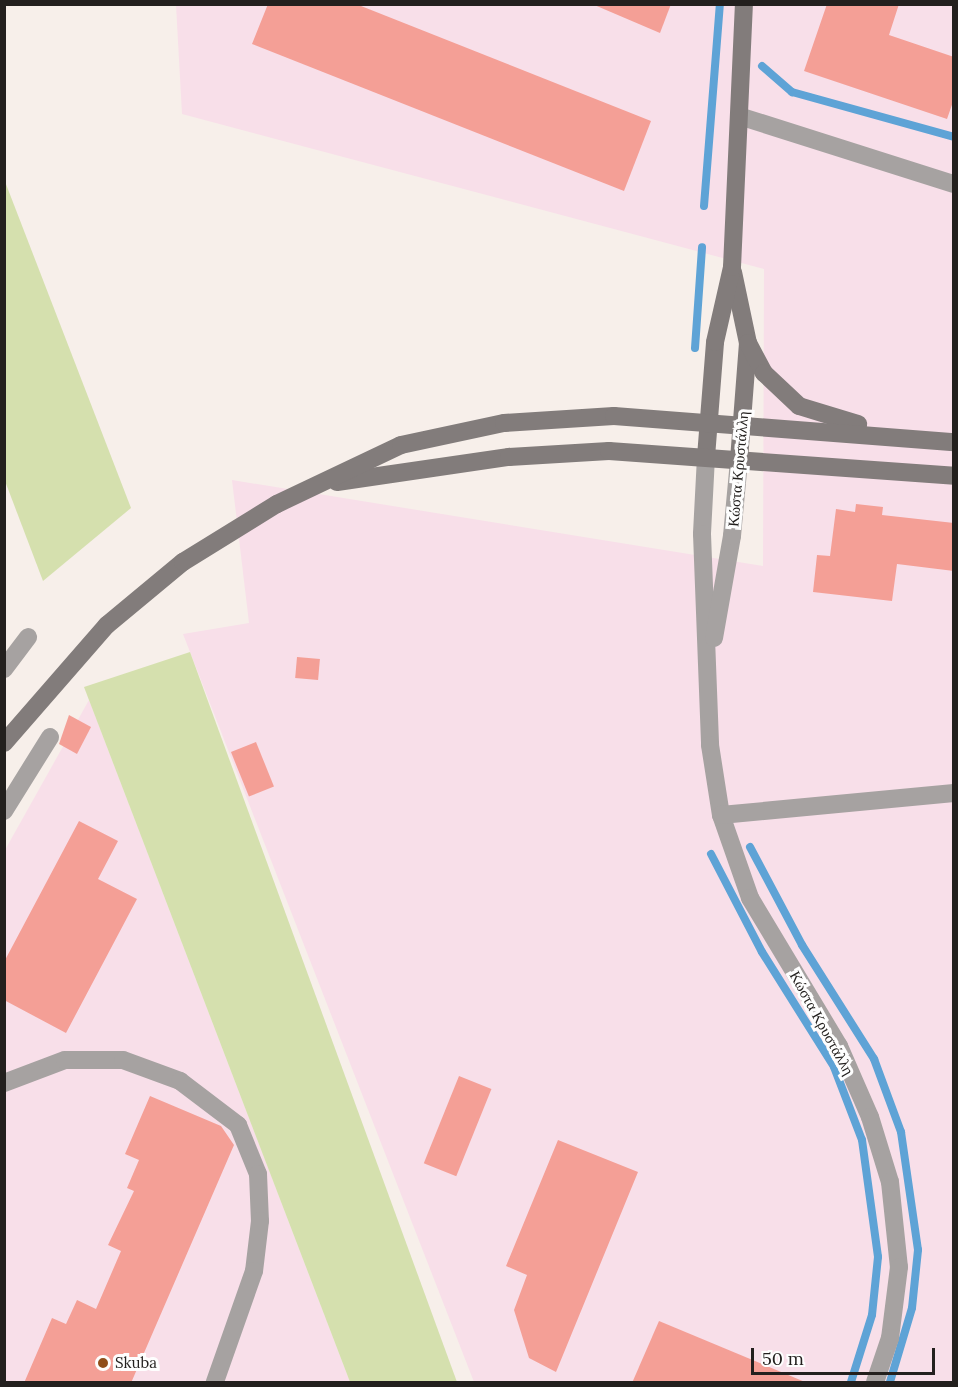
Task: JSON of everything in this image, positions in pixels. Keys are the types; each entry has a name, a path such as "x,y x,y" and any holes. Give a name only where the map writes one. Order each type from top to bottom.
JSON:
{"street":[{"name":"Κώστα Κρυστάλλη","path":"744,4 732,267 715,342 702,534 710,745 721,815 750,898 838,1046 870,1117 890,1182 899,1267 890,1338 875,1383"},
{"path":"739,116 954,184"},
{"name":"Κώστα Κρυστάλλη","path":"708,670 732,536 748,343 732,267"},
{"path":"748,343 764,373 799,406 912,438"},
{"path":"4,743 77,656 183,562 277,504 327,483 401,445 504,423 614,416 709,420 954,441"},
{"path":"327,483 559,452 739,459 954,476"},
{"path":"4,669 28,636"},
{"path":"4,811 50,737"},
{"path":"721,815 954,793"},
{"path":"4,1083 65,1060 123,1060 180,1081 238,1125 258,1174 260,1221 254,1271 215,1383"}],"shaded area":[{"path":"176,5 953,5 953,1382 474,1382 183,634 249,623 232,480 763,566 764,269 182,114"},
{"path":"89,700 350,1382 5,1382 5,850"}],"green space":[{"path":"4,179 131,508 43,581 5,481"},
{"path":"190,652 457,1382 350,1382 84,687"}],"building":[{"path":"268,4 356,4 651,121 624,191 252,44"},
{"path":"592,4 671,4 660,33"},
{"path":"827,4 899,4 889,35 954,57 954,99 947,119 804,71"},
{"path":"856,504 883,507 882,515 954,523 954,571 897,564 892,601 813,592 817,555 830,556 836,509 855,512"},
{"path":"297,657 320,659 318,680 295,678"},
{"path":"69,715 91,727 77,754 59,744"},
{"path":"256,742 274,787 249,797 231,752"},
{"path":"79,821 118,841 98,879 137,899 66,1033 4,1000 4,962"},
{"path":"459,1076 491,1089 456,1176 424,1163"},
{"path":"150,1096 221,1126 234,1145 131,1383 24,1383 52,1318 66,1324 77,1300 96,1309 121,1251 108,1245 134,1191 127,1188 139,1160 125,1154"},
{"path":"558,1140 638,1172 556,1372 529,1358 514,1310 527,1275 506,1266"},
{"path":"659,1321 805,1382 805,1383 632,1383"}],"waterway":[{"path":"704,206 720,4"},
{"path":"762,66 792,92 954,137"},
{"path":"695,348 702,247"},
{"path":"750,847 802,945 874,1059 901,1132 918,1250 912,1308 890,1382"},
{"path":"711,854 762,952 834,1067 862,1140 878,1257 872,1315 851,1382"}],"place":[{"name":"Skuba","path":"103,1363"}]}
